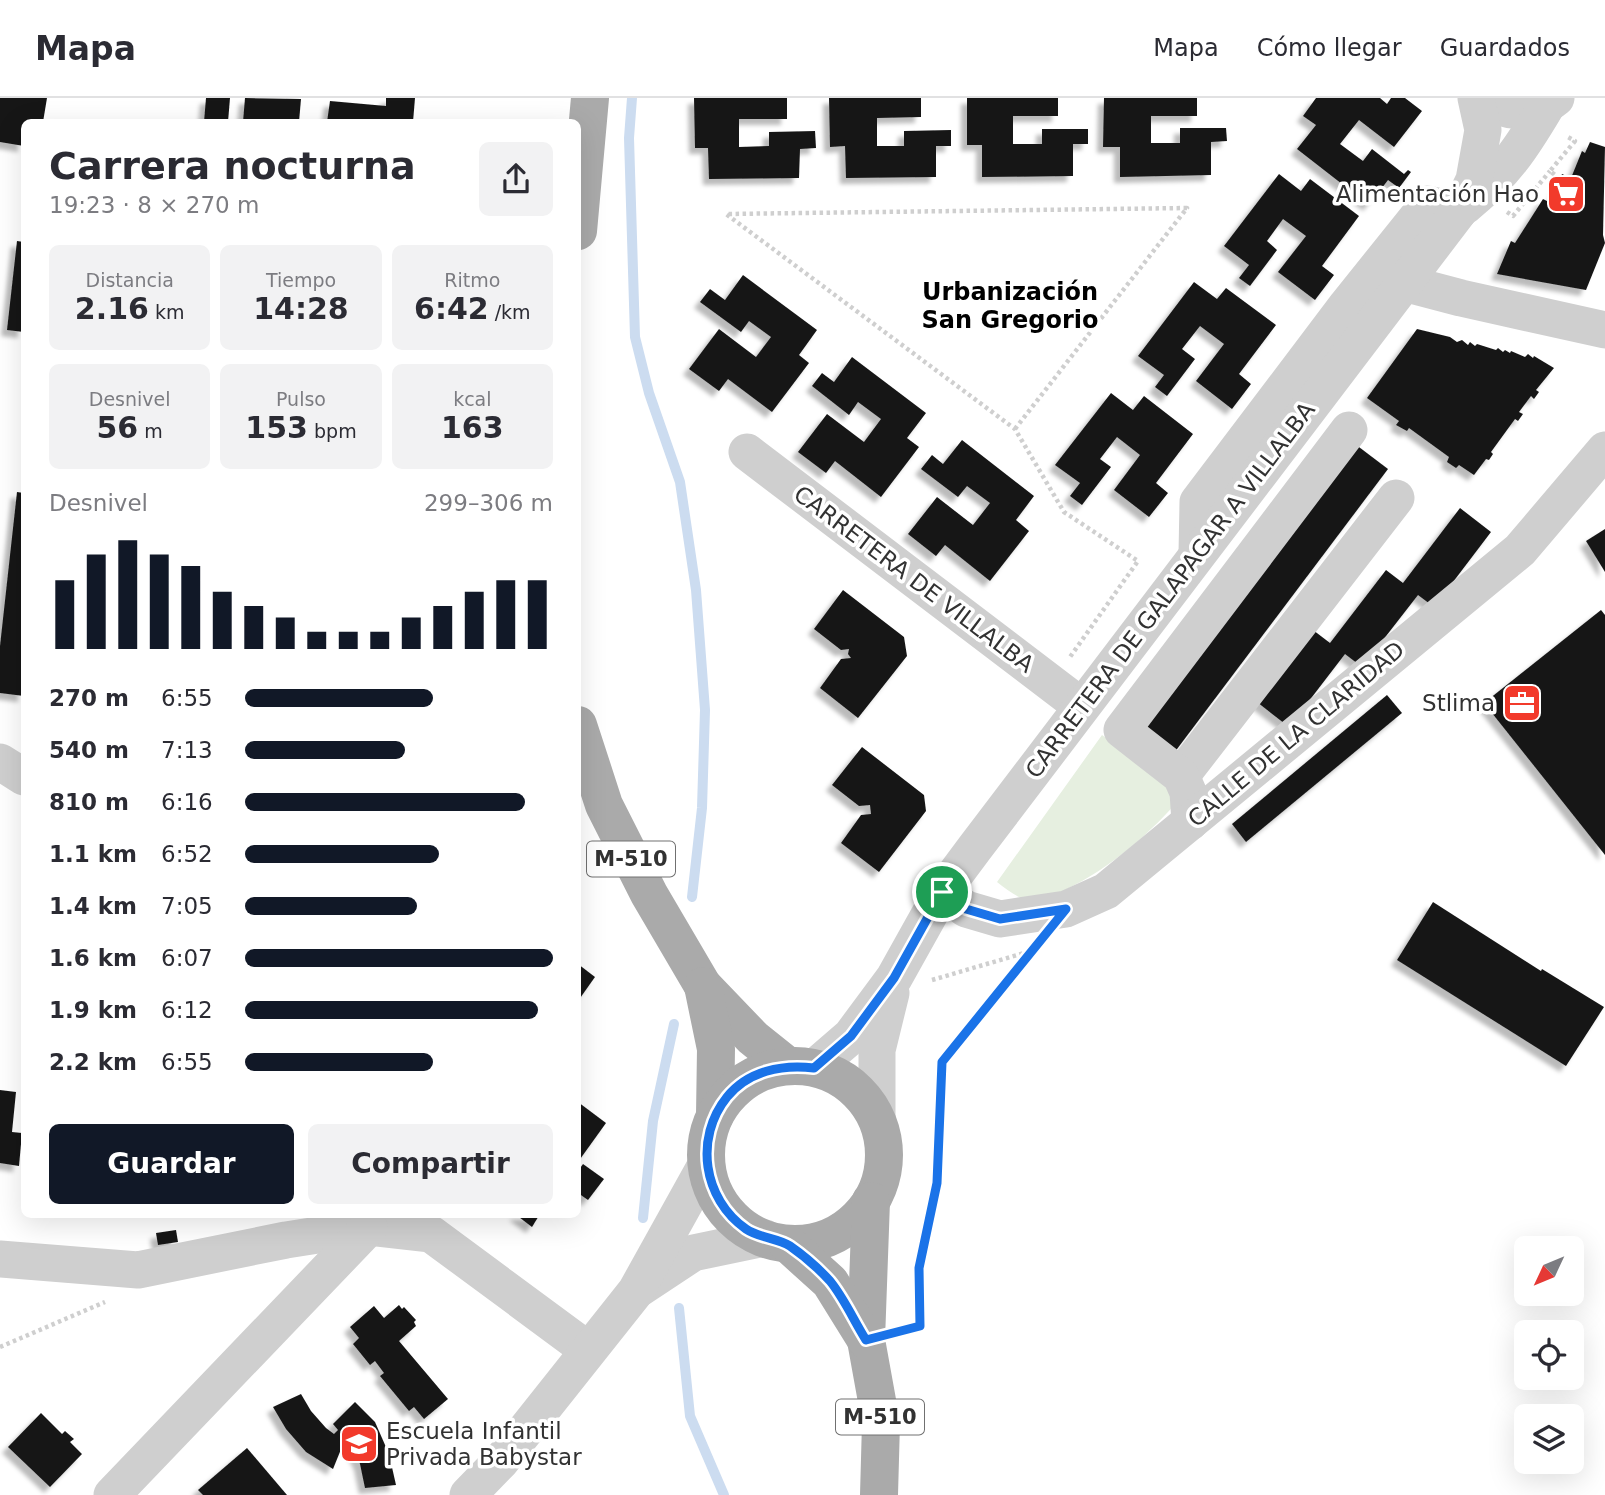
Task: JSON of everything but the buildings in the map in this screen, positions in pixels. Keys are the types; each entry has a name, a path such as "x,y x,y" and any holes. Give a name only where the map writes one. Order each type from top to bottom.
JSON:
{"main road":[{"path":"581,198 590,98"},
{"name":"M-510","path":"581,734 604,805 649,894 703,986 753,1038 801,1067 833,1075 851,1086 866,1102 877,1120 882,1140 880,1182 859,1217 827,1238 808,1243 776,1241"},
{"name":"M-510","path":"703,986 716,1049 715,1115"},
{"name":"M-510","path":"801,1067 766,1071 745,1081 728,1096 715,1115 709,1131 706,1164 719,1201 732,1217 747,1230 776,1241 830,1282 866,1340"},
{"name":"M-510","path":"871,1201 866,1340 881,1423 880,1495"}],"street":[{"path":"1479,98 1497,108 1523,112 1551,102"},
{"name":"CARRETERA DE GALAPAGAR A VILLALBA","path":"801,1067 851,1036 894,978 942,892 1459,211 1474,180 1483,130 1479,98"},
{"name":"CARRETERA DE GALAPAGAR A VILLALBA","path":"1459,211 1492,184 1520,151 1551,102"},
{"path":"1198,554 1198,502 1347,305 1428,204 1459,211"},
{"path":"1404,282 1461,298 1605,330"},
{"path":"1190,822 1188,792 1181,776 1122,730 1349,430"},
{"name":"CALLE DE LA CLARIDAD","path":"942,892 966,909 1000,919 1066,909 1106,891 1520,550 1605,450"},
{"name":"CARRETERA DE VILLALBA","path":"747,452 1081,706"},
{"path":"1181,776 1396,498"},
{"path":"0,762 21,775"},
{"name":"CARRETERA DE GALAPAGAR A VILLALBA","path":"877,1120 877,1050 894,978"},
{"path":"468,1495 501,1461 636,1291 706,1164"},
{"path":"0,1259 138,1269 369,1227 440,1224 588,1350"},
{"path":"112,1495 369,1227"},
{"path":"636,1291 693,1254 776,1241"}],"path":[{"path":"1511,215 1513,216 1550,171"},
{"path":"1015,429 1187,208 726,214 1015,429 1064,512 1138,561 1052,683"},
{"path":"866,1340 920,1326 919,1268 937,1183 942,1062 1066,909"},
{"path":"0,1347 111,1299 138,1269"}],"green space":[{"path":"1102,735 1184,794 1144,836 1099,871 1044,900 1034,901 1017,896 997,882"}],"waterway":[{"path":"632,98 629,138 635,337 649,393 680,482 696,590 705,710 702,808 692,897"},
{"path":"643,1218 653,1121 674,1024"},
{"path":"679,1308 690,1416 724,1495"}],"place":[{"name":"Alimentación Hao","path":"1566,194"},
{"name":"Stlima","path":"1522,703"},
{"name":"Escuela Infantil Privada Babystar","path":"359,1444"}],"district":[{"name":"Urbanización San Gregorio","path":"1010,306"}],"route":[{"path":"942,892 966,909 1000,919 1066,909 942,1062 937,1183 919,1268 920,1326 866,1340 830,1282 788,1244 747,1230 732,1217 719,1201 711,1184 706,1164 706,1147 715,1115 728,1096 745,1081 766,1071 788,1066 814,1068 851,1036 894,978 942,892"}]}
